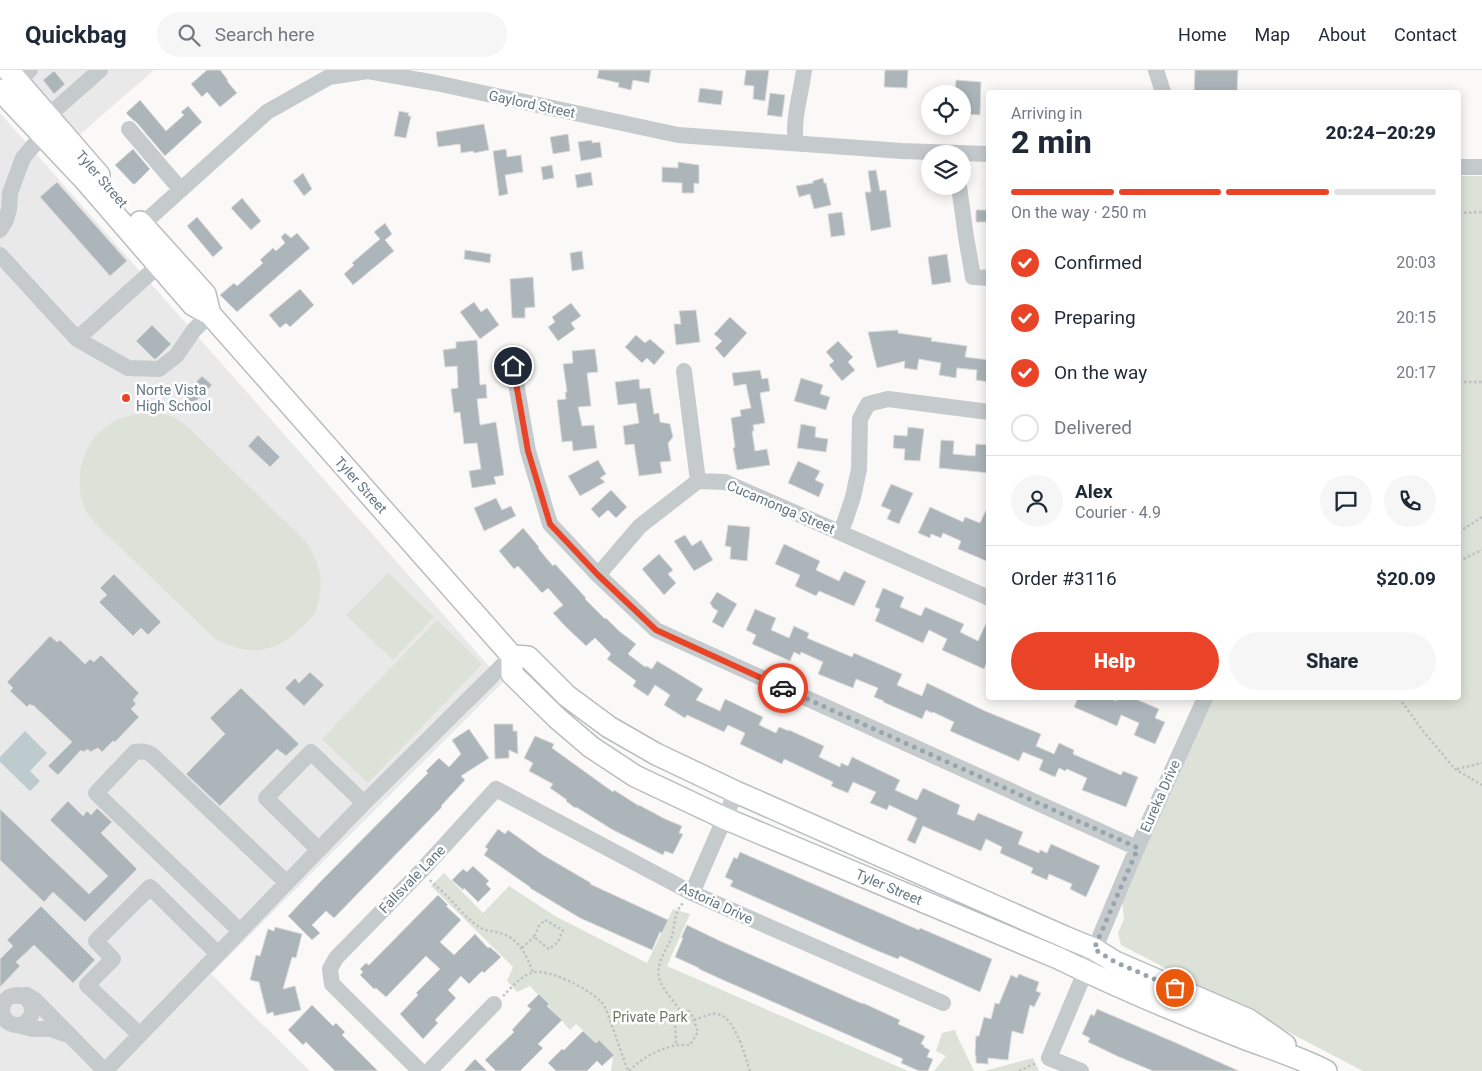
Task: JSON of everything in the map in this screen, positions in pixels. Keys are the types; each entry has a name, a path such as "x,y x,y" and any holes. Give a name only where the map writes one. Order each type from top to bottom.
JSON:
{"main road":[{"name":"Tyler Street","path":"11,88 137,229 205,294 210,314"},
{"name":"Tyler Street","path":"137,229 159,265 193,304 210,314 512,656 512,674 557,718 591,747 635,776 724,818 1058,958 1106,981 1318,1067"},
{"name":"Tyler Street","path":"512,656 528,657 568,696 609,727 656,754 736,792 1094,949 1115,962 1249,1020 1318,1067"}],"street":[{"path":"0,230 6,220 10,193 23,158 45,126 100,70"},
{"path":"796,144 796,118 804,70"},
{"path":"1156,70 1162,90"},
{"name":"Gaylord Street","path":"137,229 267,112 329,78 368,71 445,85 678,135 921,152"},
{"path":"129,130 181,190"},
{"name":"Gaylord Street","path":"971,153 986,154"},
{"path":"1461,167 1482,167"},
{"path":"960,195 974,277 986,278"},
{"path":"0,255 77,339 128,368 159,369 176,356 194,330 210,314"},
{"path":"77,339 159,265"},
{"path":"513,366 528,451 550,524 598,575 656,630 1138,848"},
{"path":"598,575 640,526 698,481 684,371"},
{"path":"840,532 854,497 859,469 860,419 868,404 888,399 986,412"},
{"name":"Cucamonga Street","path":"698,481 725,482 986,597"},
{"path":"70,1036 51,1029 33,1029 17,1025 22,1024 29,1018 31,1009 28,1001 20,996 15,996 27,995 35,1000 105,1071 364,803 512,656"},
{"name":"Eureka Drive","path":"1049,1058 1094,949 1204,700"},
{"path":"240,931 96,793 134,752 147,752 152,755 286,884"},
{"path":"319,850 266,798 311,752 364,803"},
{"name":"Fallsvale Lane","path":"420,1071 332,984 330,969 336,958 422,870 496,789"},
{"name":"Astoria Drive","path":"496,789 692,893 943,1003"},
{"path":"692,893 736,792"},
{"path":"140,1035 87,985 113,959 96,941 150,887 218,954"},
{"path":"428,1071 494,1004"},
{"path":"1049,1058 1080,1071"}],"path":[{"path":"1461,212 1482,212"},
{"path":"1461,382 1482,382"},
{"path":"1461,531 1482,517"},
{"path":"1461,559 1482,550"},
{"path":"1401,700 1423,731 1455,769 1482,785"},
{"path":"1455,769 1482,763"},
{"path":"422,870 471,921 481,928 503,933 512,938 522,948 533,972"},
{"path":"682,1014 665,992 660,983 658,973 660,961 671,939 678,909 692,893"},
{"path":"522,948 534,937 539,926 546,920 563,930 558,942 549,949 534,937"},
{"path":"494,1004 526,976 533,972 543,972 566,980 600,1000 606,1009 629,1071 638,1062 660,1049 676,1045 690,1045 698,1032 691,1013 688,1011 675,1016 676,1045"},
{"path":"694,1020 710,1014 719,1014 726,1017 732,1024 750,1071"},
{"path":"1019,1071 1049,1058"}],"shaded area":[{"path":"18,70 154,70 77,137"},
{"name":"Norte Vista High School","path":"0,113 503,682 211,974 310,1071 0,1071"},
{"path":"25,731 47,753 30,771 40,781 30,791 0,762 0,757"}],"green space":[{"path":"1461,176 1482,176 1482,1071 1363,1071 1121,945 1118,933 1124,919 1122,900 1211,700 1461,700"},
{"path":"160,412 175,418 187,426 305,541 314,555 321,585 315,613 295,634 286,640 270,648 247,650 230,646 215,639 96,524 85,509 80,492 81,469 89,446 96,436 120,419 137,414"},
{"path":"388,573 434,617 393,660 346,615"},
{"path":"437,620 482,664 368,783 322,739"},
{"name":"Private Park","path":"444,873 483,913 509,886 555,916 647,963 673,909 690,914 667,966 908,1071 611,1071 613,1058 576,1024 570,1030 530,986 517,992 507,981 513,967 431,886"},
{"path":"955,1030 974,1071 934,1071 946,1056 936,1051 942,1033"},
{"path":"1033,1058 1039,1071 984,1071"}],"building":[{"path":"207,70 220,70 237,93 220,107 207,92 202,97 191,84"},
{"path":"599,70 651,70 649,83 633,80 631,90 618,87 619,83 597,78"},
{"path":"746,70 769,70 765,101 753,99 754,86 744,85"},
{"path":"885,70 908,70 907,88 884,87"},
{"path":"1195,70 1238,70 1237,90 1194,90"},
{"path":"54,71 65,84 54,94 43,80"},
{"path":"956,80 981,82 980,115 971,114 971,85 956,85"},
{"path":"700,88 723,91 721,105 698,102"},
{"path":"770,93 785,95 782,117 767,115"},
{"path":"140,100 166,131 184,115 181,112 188,106 202,122 165,156 126,113"},
{"path":"399,111 409,113 408,116 411,116 406,138 394,136"},
{"path":"484,124 489,150 461,153 460,144 438,147 436,132"},
{"path":"568,134 570,151 553,154 550,137"},
{"path":"592,140 592,143 600,142 602,157 581,161 578,142"},
{"path":"133,149 150,169 135,184 115,165"},
{"path":"506,149 507,157 521,155 523,172 505,175 508,194 499,196 493,151"},
{"path":"678,162 699,165 699,184 694,183 694,193 682,193 682,183 662,182 662,167 678,168"},
{"path":"552,165 554,178 543,180 541,167"},
{"path":"876,170 880,191 886,190 891,227 871,231 865,192 871,192 868,171"},
{"path":"591,172 593,185 577,188 575,175"},
{"path":"303,173 312,189 304,196 293,181"},
{"path":"823,178 831,205 814,209 810,194 799,197 796,186 813,183 813,181"},
{"path":"57,182 127,261 110,276 40,197"},
{"path":"242,198 261,221 251,230 231,208"},
{"path":"976,210 986,210 986,222 976,222"},
{"path":"842,212 845,235 831,237 828,214"},
{"path":"197,217 223,248 213,257 187,226"},
{"path":"385,223 392,234 385,240 394,251 353,285 344,274 354,265 352,263 380,239 374,232"},
{"path":"285,233 291,238 297,233 310,248 237,312 220,295 234,283 237,286 263,263 260,260 273,248 276,251 285,243 281,237"},
{"path":"465,250 491,254 490,263 464,259"},
{"path":"582,251 584,269 572,271 570,253"},
{"path":"947,254 951,282 932,285 928,257"},
{"path":"533,277 535,307 525,308 525,318 512,318 510,279"},
{"path":"300,289 314,305 290,327 286,323 280,328 269,315"},
{"path":"474,302 481,312 487,308 499,325 480,339 460,312"},
{"path":"571,303 581,316 571,323 575,329 558,341 548,327 555,322 552,317"},
{"path":"696,310 700,342 676,345 674,324 681,324 679,311"},
{"path":"730,317 747,333 724,358 715,348 722,341 714,334"},
{"name":"Norte Vista High School","path":"152,325 171,344 156,359 136,341"},
{"path":"898,330 898,333 932,338 931,341 967,346 965,357 986,360 986,382 976,380 977,370 957,368 956,378 939,375 941,363 919,359 917,370 904,368 905,361 877,368 868,332"},
{"path":"636,335 645,343 650,339 665,352 654,365 647,358 642,363 625,347"},
{"path":"477,340 480,385 486,384 487,398 477,399 480,425 496,422 504,475 494,477 496,484 472,488 469,471 481,469 477,443 464,444 460,412 454,413 451,389 458,388 457,366 445,367 443,350 456,348 456,342"},
{"path":"838,341 853,357 848,362 855,370 842,381 829,365 834,361 826,352"},
{"path":"595,349 598,372 587,373 591,406 578,407 582,426 594,425 597,448 573,451 572,441 562,442 557,400 566,399 565,392 567,392 563,364 573,363 572,351"},
{"path":"760,370 762,379 768,378 770,391 760,393 765,423 753,425 754,431 752,431 755,451 767,449 770,465 737,470 731,418 741,416 740,410 751,408 746,384 734,386 732,373"},
{"name":"Norte Vista High School","path":"202,376 212,385 193,404 184,395"},
{"path":"801,378 823,385 820,394 830,397 826,410 794,401"},
{"path":"639,379 640,389 650,388 654,414 659,413 660,422 670,424 673,437 668,443 671,461 660,462 662,473 639,476 634,444 625,445 623,426 639,423 636,403 618,405 615,382"},
{"path":"801,424 816,427 815,437 828,439 826,452 797,448"},
{"path":"908,427 924,429 920,461 904,460 905,449 893,448 894,435 907,436"},
{"path":"258,435 280,457 270,467 248,446"},
{"path":"941,440 954,441 953,454 975,456 976,444 986,445 986,473 939,468"},
{"path":"598,460 606,474 600,478 605,482 580,496 568,476"},
{"path":"798,461 820,471 815,480 824,484 819,497 788,483"},
{"path":"891,484 913,493 899,524 887,519 891,510 881,506"},
{"path":"611,490 627,507 616,518 608,510 599,518 591,509"},
{"path":"496,498 502,510 511,506 516,516 484,531 474,508"},
{"path":"930,507 963,522 965,517 980,523 986,510 986,561 958,549 961,541 943,533 941,538 931,534 930,538 918,533"},
{"path":"728,525 750,527 747,561 730,559 731,547 725,546"},
{"path":"523,528 553,566 555,564 585,599 605,619 636,644 628,654 645,667 652,669 657,661 703,689 696,700 720,711 725,699 763,717 759,725 776,733 779,727 789,730 824,746 819,757 840,767 841,763 848,766 852,757 900,780 895,790 917,800 923,788 960,805 957,814 974,821 978,813 1023,832 1018,844 1039,853 1040,850 1047,853 1051,844 1100,866 1086,897 1070,889 1072,884 1049,874 1047,880 1031,873 1033,868 1000,853 1002,847 986,839 981,851 923,826 915,844 907,840 917,818 889,805 887,810 870,803 876,792 853,782 848,793 831,786 833,782 784,759 782,764 740,744 745,733 728,725 724,732 687,715 685,718 664,705 670,695 655,685 648,696 633,686 636,681 607,659 611,654 595,638 586,646 565,626 553,613 563,605 548,588 542,593 518,566 514,569 499,551"},
{"path":"685,535 692,546 701,540 713,560 694,571 674,541"},
{"path":"784,544 820,561 816,570 839,581 844,571 866,581 854,606 819,591 816,596 795,586 800,575 775,564"},
{"path":"659,554 673,570 668,574 676,583 664,595 642,569"},
{"path":"114,574 161,622 148,635 141,628 133,636 99,602 107,595 100,588"},
{"path":"883,588 904,597 900,607 921,616 925,607 964,624 960,632 978,641 986,624 986,665 984,669 942,650 947,639 929,630 923,643 875,621 880,609 875,607"},
{"path":"717,592 737,604 723,628 712,622 718,611 710,603"},
{"path":"755,609 776,618 771,630 789,638 794,626 809,633 807,638 852,657 854,653 902,674 897,685 915,693 922,696 927,683 985,711 1041,734 1036,746 1054,754 1059,743 1074,750 1073,754 1121,775 1123,771 1138,777 1126,807 1082,790 1087,778 1067,769 1065,771 1059,768 1055,777 1039,770 1043,760 1023,752 1019,761 950,731 954,722 933,712 926,710 922,719 883,702 874,697 878,688 856,679 853,688 818,674 823,662 801,652 800,655 794,652 790,661 752,644 756,635 746,630"},
{"path":"50,636 57,642 60,640 85,664 90,659 94,662 101,655 139,693 133,700 136,704 131,709 139,717 115,742 113,741 102,752 98,748 90,752 88,749 83,752 81,750 58,775 48,766 72,742 33,705 30,704 27,707 10,691 13,688 7,682"},
{"path":"310,672 324,685 304,706 285,688 295,678 299,683"},
{"path":"241,688 299,744 286,756 277,749 220,806 186,774 225,734 210,718"},
{"path":"1077,700 1138,700 1159,709 1155,718 1165,722 1155,744 1134,735 1139,723 1121,715 1117,726 1074,707"},
{"path":"494,724 513,724 513,731 517,731 518,754 509,750 509,758 495,759"},
{"path":"469,729 489,758 461,776 465,780 442,807 334,918 326,911 312,925 320,933 312,940 288,916 428,773 426,771 439,758 449,767 461,754 452,740"},
{"path":"535,736 554,744 552,748 613,792 614,790 639,806 682,826 679,833 683,834 673,854 665,851 663,855 613,830 575,808 550,788 553,784 529,771 533,763 524,758"},
{"path":"68,801 83,816 87,811 91,815 97,808 112,822 101,833 137,869 85,922 53,892 44,902 0,860 0,809 89,894 108,876 50,820"},
{"path":"498,829 505,834 508,830 543,855 590,884 668,920 652,950 580,918 530,888 484,855 488,849 485,847"},
{"path":"740,852 919,930 920,928 992,959 980,992 900,956 898,959 873,949 730,886 733,881 725,877 734,857 737,859"},
{"path":"473,866 489,881 486,884 491,889 478,902 464,888 463,890 452,880 463,869 467,872"},
{"path":"438,895 448,905 446,906 461,920 440,942 454,955 475,934 488,948 490,947 501,957 484,973 482,971 469,984 461,976 448,990 456,998 435,1020 438,1023 423,1039 400,1014 418,995 416,993 440,969 426,956 386,997 376,988 374,989 360,975 363,972 360,969 366,963 369,965"},
{"path":"41,906 95,960 73,983 34,945 16,962 20,966 0,987 0,959 13,946 7,940"},
{"path":"687,925 900,1020 898,1024 925,1036 921,1044 930,1050 927,1057 933,1059 928,1071 919,1071 901,1063 903,1059 675,957"},
{"path":"275,927 302,934 296,958 292,957 283,989 295,986 301,1010 274,1016 273,1012 267,1014 259,982 250,980 256,955 260,956 268,929 274,931"},
{"path":"1019,974 1039,982 1036,991 1041,993 1034,1007 1030,1005 1023,1034 1012,1031 1008,1060 988,1058 988,1064 976,1063 976,1036 979,1036 984,1017 991,1019 995,1003 999,1004 1011,975 1017,978"},
{"path":"539,994 549,1004 547,1006 562,1020 538,1044 543,1048 520,1071 496,1071 485,1060 514,1032 512,1030 531,1009 527,1006"},
{"path":"312,1005 333,1026 336,1023 345,1032 342,1035 378,1071 335,1071 306,1042 303,1045 288,1030"},
{"path":"1097,1009 1239,1071 1153,1071 1117,1056 1088,1042 1090,1038 1082,1034 1091,1014 1094,1016"},
{"path":"583,1031 596,1043 599,1040 614,1055 602,1066 597,1061 587,1071 556,1071 548,1063"},
{"path":"475,1059 487,1071 464,1071"}],"way so far":[{"path":"783,688 1138,848 1094,949 1115,962 1175,988"}],"place":[{"name":"Norte Vista High School","path":"126,398"}],"route":[{"path":"513,366 528,451 550,524 598,575 656,630 783,688"}]}
